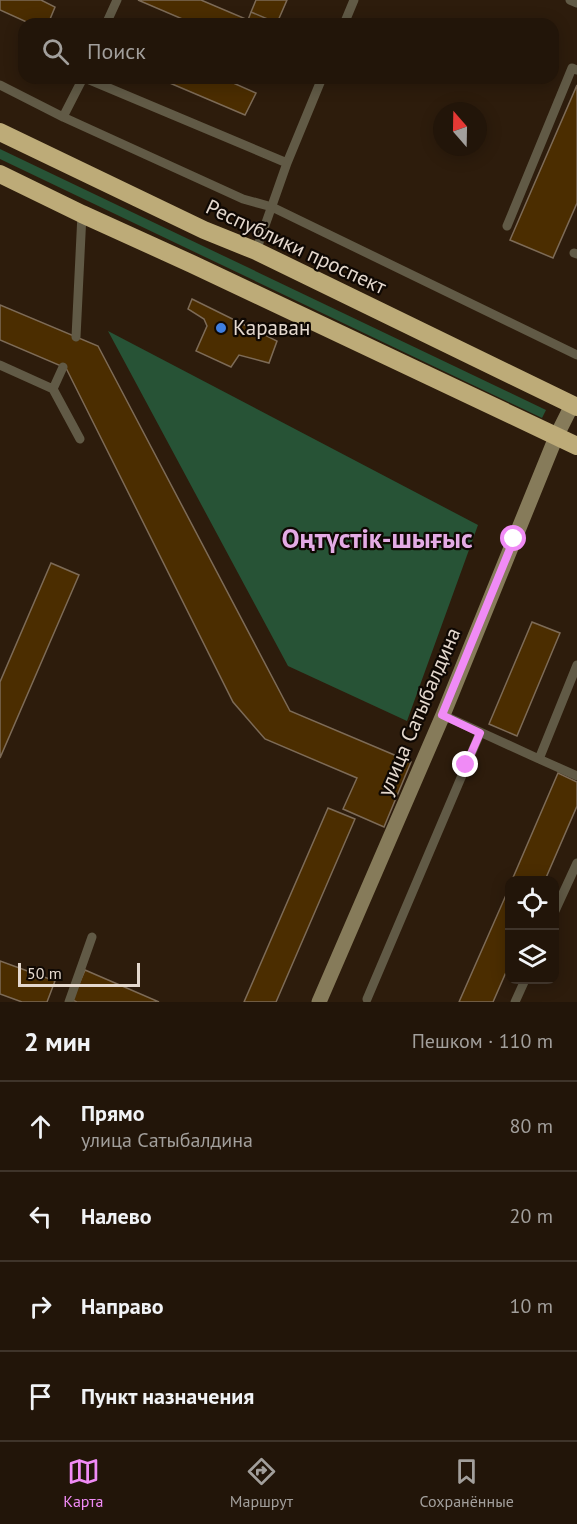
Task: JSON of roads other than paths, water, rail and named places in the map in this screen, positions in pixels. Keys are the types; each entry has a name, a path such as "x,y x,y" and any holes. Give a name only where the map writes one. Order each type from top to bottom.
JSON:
{"highway":[{"name":"Республики проспект","path":"0,132 204,230 256,251 574,406"},
{"path":"0,174 577,446"}],"street":[{"name":"Республики проспект","path":"556,437 574,406"},
{"name":"улица Сатыбалдина","path":"319,1002 442,715 556,437"}],"lane":[{"path":"109,18 117,0"},
{"path":"346,18 354,0"},
{"path":"570,0 577,3"},
{"path":"507,226 573,68 577,70"},
{"path":"63,117 81,84"},
{"path":"98,84 287,163"},
{"path":"256,251 287,163 320,84"},
{"path":"0,85 63,117 243,199 272,207 577,355"},
{"path":"76,337 82,214"},
{"path":"0,365 53,388 80,440"},
{"path":"53,388 63,366"},
{"path":"539,759 577,665"},
{"path":"442,715 577,776"},
{"path":"367,999 480,733"},
{"path":"559,905 577,863"},
{"path":"69,1002 92,937"},
{"path":"515,1002 523,984"}],"place":[{"name":"Караван","path":"221,328"}],"district":[{"name":"Оңтүстік-шығыс","path":"377,539"}]}
